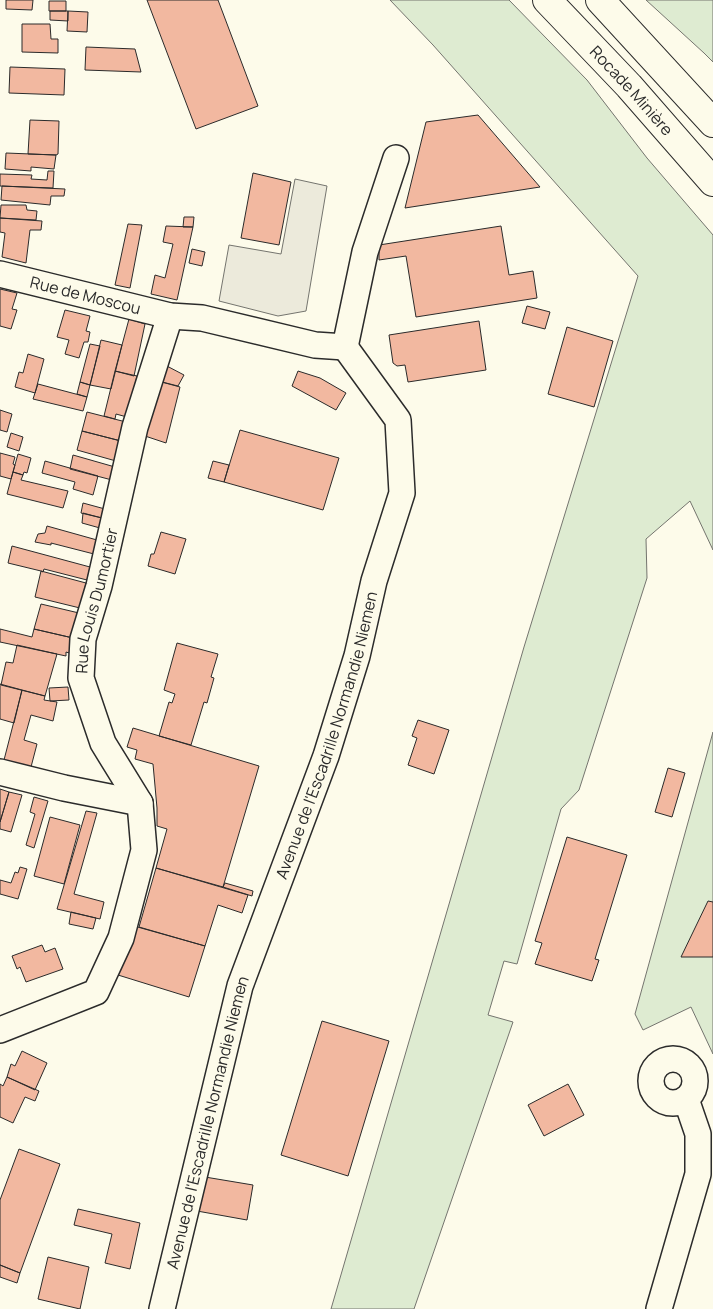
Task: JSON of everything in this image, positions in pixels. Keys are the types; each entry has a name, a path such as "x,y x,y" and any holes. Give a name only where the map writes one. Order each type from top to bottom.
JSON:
{"highway":[{"name":"Rocade Minière","path":"547,0 629,86 713,182"},
{"path":"600,0 713,123"}],"street":[{"path":"170,316 202,318 315,345 345,347 365,252 396,158"},
{"name":"Rue de Moscou","path":"0,274 170,316"},
{"name":"Rue Louis Dumortier","path":"0,1030 96,992 121,938 144,850 140,803 103,743 81,678 83,639 98,586 136,427 170,316"},
{"name":"Avenue de l'Escadrille Normandie Niemen","path":"162,1309 240,986 326,756 357,656 374,581 402,493 398,420 345,347"},
{"path":"0,772 64,788 140,803"},
{"path":"659,1309 698,1174 705,1134 686,1099"}],"green space":[{"path":"390,0 509,0 587,80 647,158 713,235 713,550 690,501 646,539 647,578 579,790 561,809 517,964 504,961 488,1015 513,1022 414,1309 331,1309 524,647 638,276 433,45"},
{"path":"646,0 713,0 713,62 704,53"},
{"path":"713,732 713,1054 691,1007 643,1030 635,1014"}],"shaded area":[{"path":"295,179 327,186 306,311 278,316 219,301 229,245 281,254"}],"building":[{"path":"6,0 33,0 32,10 6,9"},
{"path":"147,0 218,0 258,106 196,129"},
{"path":"49,1 66,1 66,11 49,11"},
{"path":"50,11 68,11 68,21 50,20"},
{"path":"68,11 88,12 87,32 67,31"},
{"path":"22,24 50,24 51,39 58,39 58,53 22,52"},
{"path":"86,47 135,49 141,72 85,70"},
{"path":"10,67 65,69 64,95 9,93"},
{"path":"478,115 540,187 405,208 426,122"},
{"path":"30,120 59,121 58,154 28,154"},
{"path":"6,153 56,155 54,169 31,167 31,171 5,169"},
{"path":"48,171 54,171 53,188 0,186 0,174 32,175 31,179 47,180"},
{"path":"253,173 291,182 279,245 241,238"},
{"path":"2,186 65,189 64,196 51,196 50,205 1,200"},
{"path":"1,205 26,205 27,210 37,211 36,220 0,218"},
{"path":"184,217 194,217 193,227 183,227"},
{"path":"0,218 42,221 41,230 30,230 26,263 2,257 5,233 0,232"},
{"path":"128,224 142,225 130,288 115,285"},
{"path":"166,226 193,227 177,300 151,294 155,275 165,278 173,244 163,242"},
{"path":"501,226 509,275 533,271 537,298 416,317 406,256 379,260 379,245"},
{"path":"192,249 205,252 202,266 189,263"},
{"path":"0,289 17,293 12,309 17,310 11,329 0,326"},
{"path":"527,306 550,312 545,329 522,323"},
{"path":"65,310 90,316 86,331 90,332 88,342 84,342 79,358 65,354 69,340 57,337"},
{"path":"129,319 145,324 134,376 115,371"},
{"path":"479,321 486,370 408,382 405,365 397,366 393,363 389,335"},
{"path":"567,327 613,341 594,407 548,394"},
{"path":"101,340 122,345 111,389 90,385"},
{"path":"90,344 100,346 90,385 80,382"},
{"path":"28,354 44,359 35,393 15,387 19,372 23,373"},
{"path":"165,365 184,375 178,386 158,381"},
{"path":"115,371 137,376 127,417 116,414 115,419 104,416"},
{"path":"298,371 320,378 346,393 336,410 292,386"},
{"path":"158,381 180,387 166,443 145,436"},
{"path":"80,382 90,385 87,397 77,394"},
{"path":"38,384 87,397 83,411 33,399"},
{"path":"0,410 12,414 7,432 0,430"},
{"path":"87,412 126,422 121,441 82,431"},
{"path":"240,430 339,458 323,510 224,482"},
{"path":"82,431 121,441 116,461 77,450"},
{"path":"11,433 23,437 19,451 7,447"},
{"path":"0,453 15,457 11,479 0,476"},
{"path":"18,454 31,458 27,473 24,472 23,475 13,472"},
{"path":"73,455 115,467 112,480 70,469"},
{"path":"45,461 98,476 93,495 73,489 75,482 42,473"},
{"path":"213,461 229,465 224,482 208,478"},
{"path":"13,472 23,475 21,480 68,491 63,508 7,494"},
{"path":"83,503 105,509 102,518 81,513"},
{"path":"83,513 102,518 100,528 82,523"},
{"path":"47,526 97,540 94,554 51,543 51,545 35,542 38,534 45,533"},
{"path":"161,532 186,539 175,574 148,566"},
{"path":"12,546 90,567 87,580 44,569 43,572 8,563"},
{"path":"41,571 86,583 80,608 35,597"},
{"path":"41,604 79,613 73,638 34,629"},
{"path":"0,629 32,637 34,629 73,638 69,653 66,652 66,656 0,642"},
{"path":"177,643 218,654 211,677 214,678 207,703 204,702 191,745 159,736 169,702 172,703 175,694 164,690"},
{"path":"17,645 57,654 45,696 1,685 6,662 13,663"},
{"path":"0,684 22,690 14,723 0,719"},
{"path":"68,687 69,700 50,701 49,688"},
{"path":"22,690 45,696 44,700 57,702 53,721 31,715 24,740 37,744 31,767 4,760"},
{"path":"418,720 449,730 434,774 408,765 417,738 412,736"},
{"path":"133,728 259,766 223,887 156,868 167,829 157,826 153,764 135,759 137,750 127,747"},
{"path":"668,768 685,773 672,817 655,812"},
{"path":"0,789 9,792 0,822"},
{"path":"9,792 22,795 11,832 0,829 0,822"},
{"path":"34,797 48,801 34,848 26,845 35,814 30,812"},
{"path":"86,811 97,813 74,894 104,902 100,919 57,909"},
{"path":"50,817 80,825 64,884 34,876"},
{"path":"567,837 627,855 595,959 599,960 592,981 535,964 542,943 535,941"},
{"path":"20,867 27,869 18,899 0,894 0,880 11,883 15,872 18,873"},
{"path":"156,868 248,895 242,913 218,905 205,946 139,927"},
{"path":"225,883 253,891 252,896 223,887"},
{"path":"708,901 713,902 713,957 681,957"},
{"path":"71,912 96,918 93,929 69,924"},
{"path":"134,926 205,946 189,997 118,975"},
{"path":"42,945 45,952 55,948 63,969 26,982 20,967 17,969 12,956"},
{"path":"322,1021 389,1041 348,1176 281,1155"},
{"path":"22,1051 47,1063 35,1090 7,1077 11,1064 15,1066"},
{"path":"7,1077 39,1091 35,1101 25,1097 13,1123 0,1117 0,1084 3,1086"},
{"path":"568,1084 584,1115 544,1136 528,1105"},
{"path":"19,1149 60,1164 20,1273 0,1265 0,1200"},
{"path":"205,1177 253,1185 247,1220 197,1211"},
{"path":"78,1209 140,1223 130,1269 105,1263 112,1234 74,1225"},
{"path":"48,1257 89,1267 80,1309 38,1299"},
{"path":"0,1265 20,1273 17,1283 0,1277"}]}
